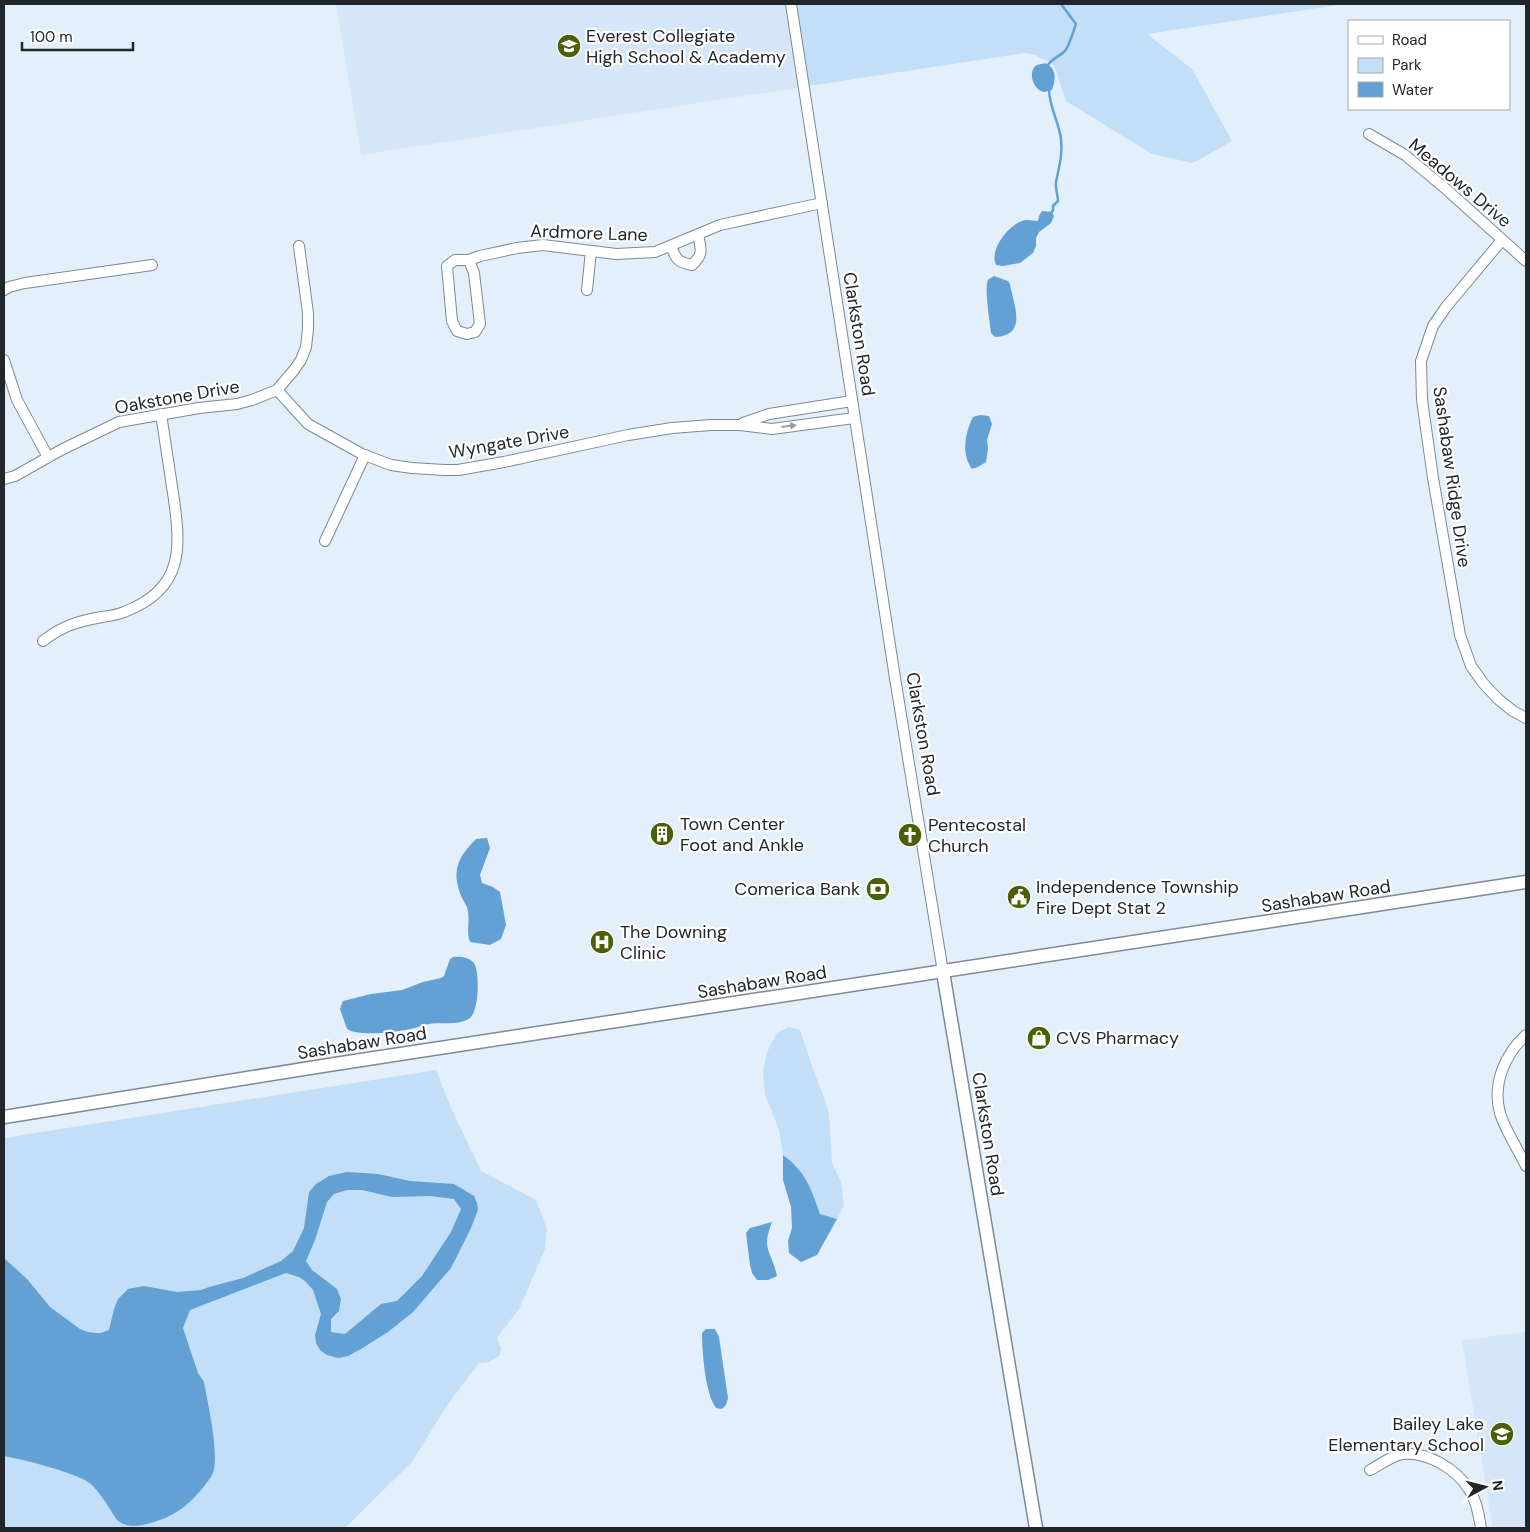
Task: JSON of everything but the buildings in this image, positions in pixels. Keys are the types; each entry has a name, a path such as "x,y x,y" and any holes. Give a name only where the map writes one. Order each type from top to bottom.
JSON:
{"main road":[{"name":"Sashabaw Road","path":"4,1117 323,1066 1526,882"},
{"name":"Clarkston Road","path":"943,972 1036,1528"}],"street":[{"name":"Clarkston Road","path":"791,4 854,418 943,972"},
{"name":"Meadows Drive","path":"1369,134 1405,156 1443,186 1526,261"},
{"name":"Ardmore Lane","path":"469,260 474,273 480,324 476,332 467,334 457,331 452,321 447,266 455,260 469,260 517,248 543,245 616,254 655,252 720,225 822,203"},
{"path":"671,246 676,258 682,263 692,265 698,259 701,250 698,234"},
{"name":"Sashabaw Ridge Drive","path":"1502,240 1446,307 1433,326 1421,361 1422,400 1460,635 1471,666 1484,683 1513,711 1526,718"},
{"path":"277,390 301,360 306,347 308,313 299,246"},
{"path":"587,290 591,251"},
{"path":"4,290 9,286 25,283 152,265"},
{"path":"4,360 17,400 48,457"},
{"name":"Wyngate Drive","path":"277,390 308,424 366,455 391,465 444,470 458,470 504,462 650,431 711,425 772,428 854,418"},
{"name":"Oakstone Drive","path":"4,479 15,476 48,457 119,422 199,408 237,404 277,390"},
{"name":"Wyngate Drive","path":"740,425 769,414 852,401"},
{"path":"43,641 70,624 122,613 139,606 163,587 172,573 176,561 178,528 160,414"},
{"path":"325,541 366,455"},
{"path":"1526,1035 1514,1047 1504,1065 1498,1094 1500,1113 1526,1166"},
{"path":"1370,1470 1399,1454 1425,1456 1436,1460 1449,1469 1471,1491 1477,1506 1481,1528"}],"shaded area":[{"name":"Everest Collegiate High School & Academy","path":"336,4 789,4 802,87 361,155"},
{"name":"Bailey Lake Elementary School","path":"1526,1332 1526,1528 1493,1528 1462,1340"}],"green space":[{"path":"789,4 1344,4 1147,34 1192,69 1232,141 1193,163 1152,154 1066,101 1054,65 1035,55 1025,53 802,87"},
{"path":"789,1027 800,1030 829,1114 832,1163 841,1182 844,1206 837,1219 820,1214 807,1181 791,1161 783,1155 779,1130 765,1094 763,1072 767,1052 777,1033"},
{"path":"436,1070 452,1110 481,1171 536,1200 547,1229 545,1249 519,1309 497,1338 501,1348 500,1355 489,1362 479,1363 450,1401 411,1463 345,1528 4,1528 4,1138"}],"water":[{"path":"1045,63 1054,71 1055,78 1052,90 1044,92 1040,91 1034,84 1032,71 1037,65"},
{"path":"1042,211 1052,212 1054,216 1051,223 1039,232 1033,253 1020,263 1003,266 996,265 995,252 1006,233 1022,221 1038,221"},
{"path":"994,276 1008,281 1010,284 1016,309 1015,325 1012,331 1006,335 995,337 991,333 987,290 988,280"},
{"path":"980,415 989,416 992,424 987,440 986,462 972,469 966,457 965,443 973,417"},
{"path":"487,838 490,848 480,875 482,883 500,892 506,925 501,939 490,945 470,942 468,910 462,898 457,880 460,859 469,846 476,839"},
{"path":"453,957 470,959 476,968 478,983 477,1000 470,1018 461,1022 429,1024 413,1029 387,1032 360,1033 347,1029 340,1009 343,1001 371,994 402,990 441,978 444,976 450,959"},
{"path":"783,1155 791,1161 807,1181 820,1214 837,1219 817,1255 801,1262 789,1253 788,1241 792,1228 791,1207 783,1180"},
{"path":"347,1172 378,1174 410,1181 454,1184 474,1196 478,1210 451,1268 413,1312 388,1332 361,1349 348,1356 338,1358 327,1355 320,1350 316,1343 315,1335 321,1314 313,1290 299,1277 286,1273 190,1310 183,1328 198,1373 204,1382 214,1438 214,1469 208,1481 189,1502 178,1511 157,1521 137,1526 126,1525 117,1520 92,1485 86,1481 51,1468 4,1456 4,1258 27,1279 50,1307 80,1329 101,1333 109,1330 118,1299 128,1289 144,1286 177,1292 201,1290 243,1278 281,1261 293,1251 304,1228 309,1192 316,1184 329,1176","holes":["347,1190 362,1190 392,1197 430,1196 454,1199 461,1209 451,1232 422,1276 397,1301 381,1304 345,1334 331,1332 331,1319 339,1311 341,1299 337,1289 312,1270 306,1261 327,1202 334,1194"]},
{"path":"772,1222 767,1245 777,1276 768,1280 757,1280 752,1273 750,1265 746,1233 750,1228"},
{"path":"706,1329 715,1329 719,1337 728,1398 726,1405 722,1409 716,1408 709,1393 707,1383 702,1333"}],"waterway":[{"path":"1047,67 1052,60 1065,51 1076,24 1061,4"},
{"path":"1049,89 1060,133 1061,145 1056,184 1058,201 1053,206 1051,213"}],"place":[{"name":"Everest Collegiate High School & Academy","path":"569,46"},
{"name":"Town Center Foot and Ankle","path":"662,834"},
{"name":"Pentecostal Church","path":"910,835"},
{"name":"Comerica Bank","path":"878,889"},
{"name":"Independence Township Fire Dept Stat 2","path":"1019,897"},
{"name":"The Downing Clinic","path":"602,942"},
{"name":"CVS Pharmacy","path":"1039,1038"},
{"name":"Bailey Lake Elementary School","path":"1502,1434"}]}
